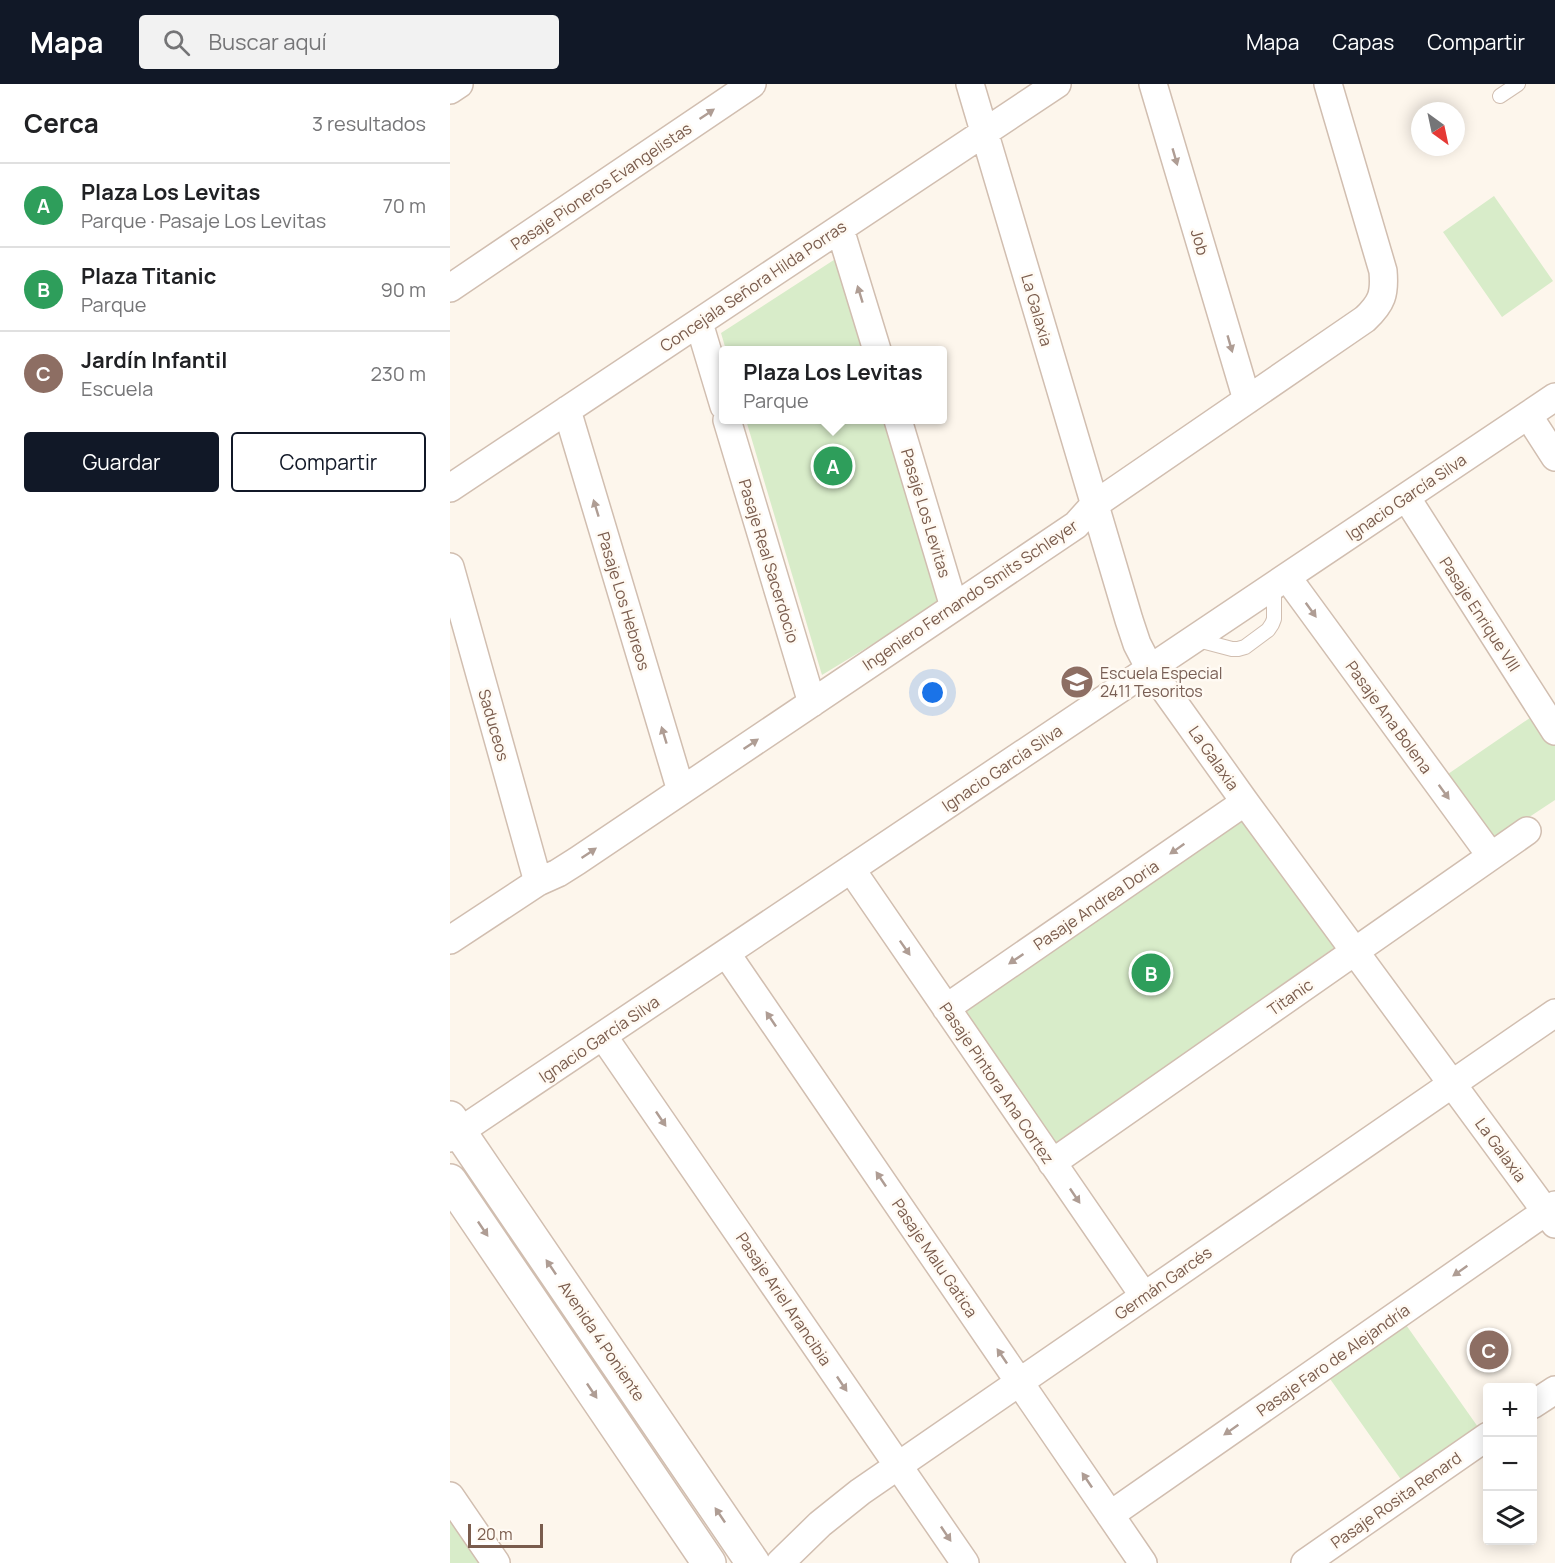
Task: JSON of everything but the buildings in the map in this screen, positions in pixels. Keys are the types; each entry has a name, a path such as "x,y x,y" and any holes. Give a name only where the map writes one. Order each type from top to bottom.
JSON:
{"street":[{"path":"450,90 459,84"},
{"name":"Pasaje Pioneros Evangelistas","path":"450,288 752,84"},
{"name":"La Galaxia","path":"970,84 1137,644 1150,669 1245,802 1452,1084 1552,1214"},
{"name":"Concejala Señora Hilda Porras","path":"450,488 1057,84"},
{"name":"Job","path":"1153,84 1247,400"},
{"name":"Ingeniero Fernando Smits Schleyer","path":"450,940 538,882 577,861 1076,525 1094,505 1365,319 1381,300 1384,285 1383,271 1328,84"},
{"path":"840,229 875,346"},
{"path":"699,323 719,392"},
{"name":"Ignacio García Silva","path":"453,1130 603,1036 1555,397"},
{"name":"Pasaje Los Hebreos","path":"567,410 681,791"},
{"path":"1528,415 1555,457"},
{"name":"Pasaje Real Sacerdocio","path":"728,424 812,703"},
{"name":"Pasaje Los Levitas","path":"899,424 954,607"},
{"name":"Pasaje Enrique VIII","path":"1406,497 1555,730"},
{"name":"Saduceos","path":"450,567 538,882"},
{"name":"Pasaje Ana Bolena","path":"1280,581 1491,856"},
{"name":"Pasaje Andrea Doria","path":"946,1008 1245,802"},
{"name":"Titanic","path":"1052,1163 1527,831"},
{"name":"Pasaje Pintora Ana Cortez","path":"851,869 1144,1296"},
{"name":"Pasaje Malu Gatica","path":"726,953 1143,1563"},
{"name":"Germán Garcés","path":"780,1563 832,1513 898,1466 1555,1013"},
{"name":"Pasaje Ariel Arancibia","path":"603,1036 965,1563"},
{"name":"Avenida 4 Poniente","path":"453,1130 753,1563"},
{"path":"450,1181 709,1563"},
{"name":"Pasaje Faro de Alejandría","path":"1110,1515 1552,1214"},
{"path":"1537,1402 1555,1390"},
{"name":"Pasaje Rosita Renard","path":"1305,1563 1487,1437"},
{"path":"450,1496 496,1563"}],"lane":[{"path":"1500,96 1518,84"}],"green space":[{"path":"1494,196 1553,281 1502,317 1443,232"},
{"path":"840,256 868,346 725,346 721,333"},
{"path":"747,424 891,424 945,600 822,675"},
{"path":"1537,713 1555,743 1555,800 1496,839 1448,774"},
{"path":"1246,814 1342,942 1054,1146 958,1005"},
{"path":"1404,1322 1478,1427 1402,1481 1328,1376"},
{"path":"450,1508 487,1563 450,1563"}],"place":[{"name":"Plaza Los Levitas","path":"833,466"},
{"name":"Escuela Especial 2411 Tesoritos","path":"1077,682"},
{"name":"Plaza Titanic","path":"1151,973"},
{"name":"Jardín Infantil","path":"1489,1350"}]}
